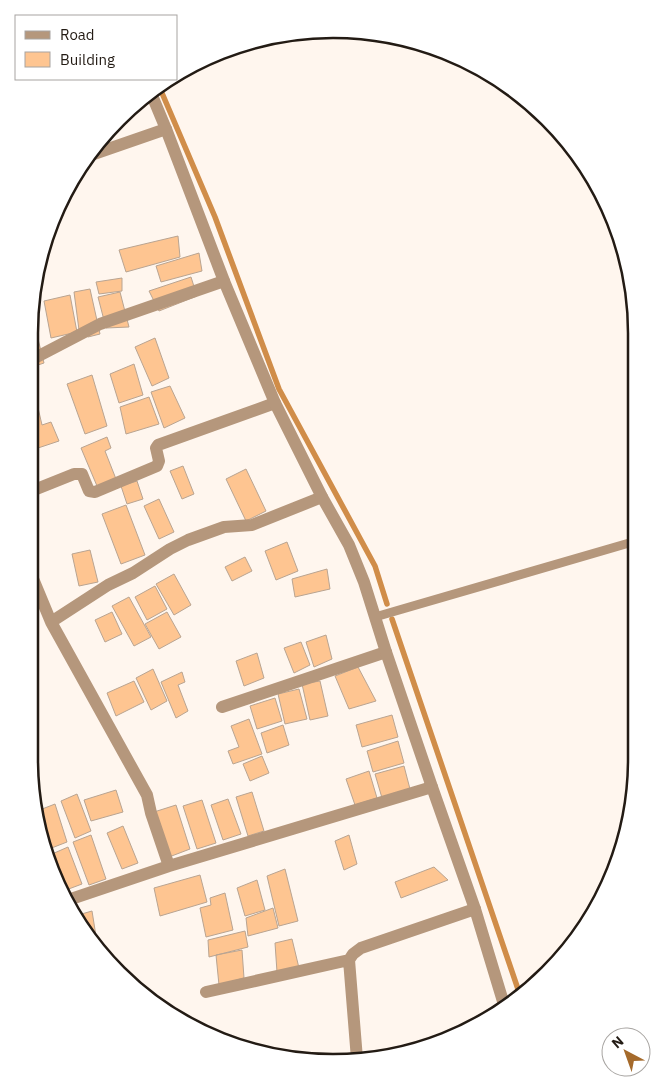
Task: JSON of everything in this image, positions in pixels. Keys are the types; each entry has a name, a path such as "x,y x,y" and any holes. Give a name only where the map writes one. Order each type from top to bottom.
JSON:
{"street":[{"path":"153,99 224,281 275,402 322,497 349,545 364,582 386,652 475,909 503,1001"},
{"path":"100,152 166,129"},
{"path":"38,356 100,324 224,281"},
{"path":"38,488 74,474 82,474 89,491 95,492 157,466 159,461 156,448 158,445 275,402"},
{"path":"51,622 108,585 133,573 170,549 188,540 224,527 252,525 322,497"},
{"path":"38,591 51,622 147,795 150,812 169,866"},
{"path":"222,707 386,652"},
{"path":"72,898 169,866 432,786"},
{"path":"357,1054 349,960 353,954 361,948 475,909"},
{"path":"206,992 349,960"}],"lane":[{"path":"375,617 628,543"}],"building":[{"path":"178,236 180,257 126,272 119,250"},
{"path":"199,253 202,271 161,282 156,266"},
{"path":"191,277 197,296 159,311 149,291"},
{"path":"122,278 122,291 99,294 96,282"},
{"path":"90,289 100,334 88,337 79,330 74,292"},
{"path":"120,292 129,327 106,328 98,297"},
{"path":"70,295 77,332 51,338 44,301"},
{"path":"155,338 169,378 152,386 135,347"},
{"path":"38,339 44,363 38,365"},
{"path":"134,364 143,395 119,403 110,374"},
{"path":"92,375 107,426 85,434 67,384"},
{"path":"170,386 185,418 164,428 151,392"},
{"path":"149,397 159,424 126,434 120,407"},
{"path":"38,408 42,425 51,422 59,441 38,448"},
{"path":"107,437 111,448 105,451 116,479 97,486 81,448"},
{"path":"183,466 194,494 182,499 170,471"},
{"path":"246,469 266,511 246,521 226,479"},
{"path":"137,481 143,499 127,504 121,486"},
{"path":"159,499 174,532 159,539 144,506"},
{"path":"126,505 145,555 121,564 102,514"},
{"path":"287,542 298,571 276,580 265,551"},
{"path":"90,550 98,582 79,586 72,554"},
{"path":"245,557 252,571 232,581 225,567"},
{"path":"327,569 330,589 295,597 292,579"},
{"path":"174,574 191,605 174,615 156,584"},
{"path":"155,586 167,609 147,620 135,597"},
{"path":"129,597 151,637 134,646 112,606"},
{"path":"112,612 122,634 105,642 95,620"},
{"path":"167,612 181,637 159,649 145,624"},
{"path":"326,635 332,659 314,667 306,642"},
{"path":"301,642 310,665 294,673 284,648"},
{"path":"257,653 264,678 244,686 236,661"},
{"path":"358,667 376,701 349,709 335,676"},
{"path":"153,669 167,701 151,710 136,678"},
{"path":"182,672 185,682 178,685 188,711 176,718 161,682"},
{"path":"134,681 144,702 116,716 107,693"},
{"path":"320,681 328,716 310,720 302,684"},
{"path":"299,689 307,719 285,724 278,694"},
{"path":"275,698 282,721 257,729 250,706"},
{"path":"392,715 398,737 362,747 356,725"},
{"path":"249,719 262,754 233,764 228,751 239,747 231,726"},
{"path":"283,725 289,745 267,753 261,733"},
{"path":"398,741 404,763 373,772 367,751"},
{"path":"262,756 269,773 250,781 243,764"},
{"path":"404,766 410,789 382,798 375,774"},
{"path":"369,771 377,798 355,805 346,779"},
{"path":"116,790 123,812 91,821 84,800"},
{"path":"252,792 264,831 248,836 236,797"},
{"path":"77,794 91,831 75,838 61,801"},
{"path":"228,799 241,834 223,840 211,805"},
{"path":"202,800 216,843 197,849 183,806"},
{"path":"55,804 67,842 51,848 42,809"},
{"path":"176,805 190,849 169,857 154,812"},
{"path":"123,826 138,863 122,869 107,833"},
{"path":"91,835 106,879 89,885 73,842"},
{"path":"349,835 357,864 344,870 335,841"},
{"path":"68,847 82,884 68,889 53,854"},
{"path":"434,867 448,880 401,898 395,882"},
{"path":"285,869 298,921 279,926 267,876"},
{"path":"200,875 207,902 160,916 154,888"},
{"path":"257,880 265,910 245,916 237,888"},
{"path":"225,893 233,930 206,937 200,908 211,905 210,898"},
{"path":"273,908 278,928 248,936 246,918"},
{"path":"92,911 96,935 87,923 81,914"},
{"path":"245,931 248,947 209,957 208,940"},
{"path":"292,939 299,968 277,972 275,943"},
{"path":"242,950 244,978 219,985 216,955"}],"waterway":[{"path":"162,92 215,217 279,389 375,566 387,604"},
{"path":"392,619 518,989"}]}
